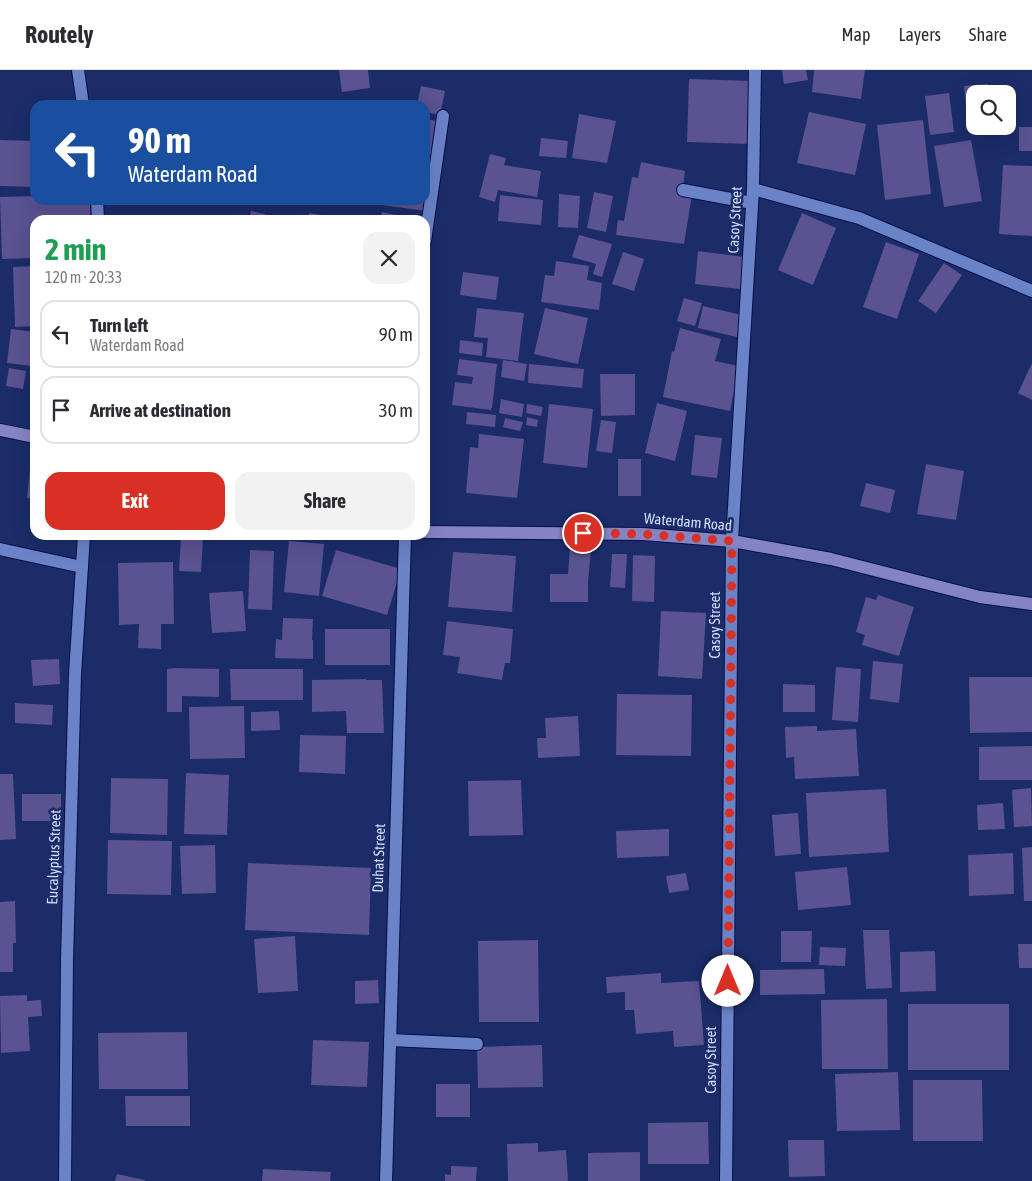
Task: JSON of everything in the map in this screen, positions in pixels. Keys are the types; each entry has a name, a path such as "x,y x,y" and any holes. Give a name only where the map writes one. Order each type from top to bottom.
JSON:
{"street":[{"path":"78,70 82,99"},
{"name":"Casoy Street","path":"726,1181 732,541 753,189 755,70"},
{"path":"429,215 443,116"},
{"path":"753,189 860,218 1032,291"},
{"path":"683,190 752,203"},
{"path":"0,430 30,436"},
{"name":"Waterdam Road","path":"430,532 643,534 732,541 831,560 980,597 1032,604"},
{"name":"Eucalyptus Street","path":"65,1181 68,940 75,674 84,540"},
{"name":"Duhat Street","path":"386,1181 405,540"},
{"path":"0,549 82,567"},
{"path":"390,1040 477,1044"}],"building":[{"path":"339,70 368,70 370,88 342,92"},
{"path":"782,70 806,70 808,80 784,84"},
{"path":"814,70 865,70 861,99 812,92"},
{"path":"689,79 752,81 751,144 687,142"},
{"path":"421,86 445,91 440,115 430,113 430,100 418,100"},
{"path":"964,86 966,86 966,107"},
{"path":"949,93 954,132 930,135 925,96"},
{"path":"809,112 866,124 855,175 797,163"},
{"path":"579,114 616,121 607,163 572,158"},
{"path":"430,120 438,121 432,160 430,160"},
{"path":"923,120 931,194 885,200 877,125"},
{"path":"1019,127 1032,127 1032,151 1019,151"},
{"path":"541,138 568,141 566,158 539,156"},
{"path":"0,140 30,141 30,187 0,186"},
{"path":"971,140 982,201 944,207 934,146"},
{"path":"490,154 506,158 504,165 541,171 537,197 498,190 495,202 479,197"},
{"path":"641,162 685,171 683,186 693,188 684,244 616,235 618,220 624,221 632,177 638,178"},
{"path":"430,164 433,164 430,184"},
{"path":"1003,165 1032,166 1032,236 999,234"},
{"path":"594,192 613,196 606,232 587,228"},
{"path":"559,194 580,196 578,228 558,227"},
{"path":"500,195 543,200 541,225 498,221"},
{"path":"30,196 30,205 90,205 91,215 30,215 30,258 2,259 0,197"},
{"path":"382,205 427,205 426,211"},
{"path":"251,211 265,214 265,215 250,215"},
{"path":"382,212 397,215 381,215"},
{"path":"802,213 836,228 813,285 778,270"},
{"path":"579,235 612,244 602,277 593,274 596,264 572,257"},
{"path":"886,242 919,254 897,319 863,307"},
{"path":"698,251 744,257 740,289 695,284"},
{"path":"623,252 644,259 634,291 612,284"},
{"path":"556,261 589,266 587,280 602,283 599,310 541,302 545,275 554,276"},
{"path":"944,263 962,275 936,313 918,301"},
{"path":"30,266 30,326 15,327 13,267"},
{"path":"463,272 499,277 496,300 460,295"},
{"path":"684,298 702,303 695,326 677,321"},
{"path":"703,306 742,315 737,337 698,328"},
{"path":"477,308 524,313 518,361 486,357 488,338 474,337"},
{"path":"545,308 588,318 578,364 534,354"},
{"path":"680,328 721,339 715,361 739,366 730,411 663,397 672,351 674,352"},
{"path":"11,329 30,331 30,366 7,363"},
{"path":"460,340 483,343 482,356 459,353"},
{"path":"459,359 497,364 491,410 452,405 455,382 472,384 473,377 457,375"},
{"path":"503,360 527,364 524,381 501,377"},
{"path":"1032,363 1032,400 1018,393"},
{"path":"529,364 584,369 582,388 528,383"},
{"path":"9,368 26,371 23,389 6,386"},
{"path":"600,374 635,374 635,415 601,416"},
{"path":"501,399 524,404 522,417 499,413"},
{"path":"657,403 687,411 675,461 645,453"},
{"path":"527,404 543,407 541,416 526,413"},
{"path":"549,404 593,409 587,468 543,463"},
{"path":"467,412 496,415 495,427 466,424"},
{"path":"527,417 538,420 537,427 526,425"},
{"path":"505,418 523,422 520,431 503,427"},
{"path":"601,420 616,422 612,453 596,451"},
{"path":"479,434 524,439 517,498 466,493 470,447 478,448"},
{"path":"695,435 722,438 717,478 691,475"},
{"path":"618,459 641,459 641,496 618,496"},
{"path":"926,464 964,471 956,520 917,514"},
{"path":"30,470 30,498 27,498"},
{"path":"866,483 895,490 890,513 860,506"},
{"path":"181,540 203,540 201,572 179,571"},
{"path":"289,541 324,544 319,596 284,592"},
{"path":"570,547 591,550 588,602 550,602 550,574 568,574"},
{"path":"250,550 274,551 272,610 248,609"},
{"path":"336,550 401,569 387,615 322,596"},
{"path":"453,552 516,556 512,612 448,607"},
{"path":"612,554 627,554 625,588 610,587"},
{"path":"633,555 655,556 654,602 632,601"},
{"path":"173,562 174,624 161,624 161,649 138,648 139,624 119,625 118,563"},
{"path":"243,591 246,631 212,633 209,593"},
{"path":"878,595 914,607 899,656 862,645 865,635 856,632 866,597 876,600"},
{"path":"661,611 706,613 702,679 658,676"},
{"path":"283,618 313,619 313,659 275,658 276,639 282,640"},
{"path":"447,621 513,629 510,663 505,663 502,680 457,673 460,657 443,655"},
{"path":"325,629 390,629 390,665 325,665"},
{"path":"59,659 60,684 33,686 31,660"},
{"path":"873,661 903,664 899,703 870,699"},
{"path":"836,667 861,669 858,722 832,720"},
{"path":"167,669 219,669 219,697 182,696 182,712 167,712"},
{"path":"230,669 303,669 303,700 231,700"},
{"path":"969,677 1032,677 1032,732 970,733"},
{"path":"312,680 382,680 384,733 347,733 346,711 312,712"},
{"path":"783,684 815,685 815,712 783,712"},
{"path":"617,694 692,695 691,756 616,755"},
{"path":"15,703 53,705 52,725 15,723"},
{"path":"244,706 245,758 190,759 189,707"},
{"path":"279,711 280,730 251,731 251,712"},
{"path":"578,716 580,756 538,758 537,738 546,738 545,718"},
{"path":"817,726 817,731 856,729 859,776 795,779 794,757 786,758 785,727"},
{"path":"300,735 346,736 345,774 299,772"},
{"path":"1032,746 1032,780 979,780 979,747"},
{"path":"186,773 229,775 227,835 184,834"},
{"path":"0,774 13,774 16,839 0,840"},
{"path":"111,778 168,779 167,835 110,833"},
{"path":"521,780 523,835 469,836 468,781"},
{"path":"1031,788 1032,826 1014,827 1012,790"},
{"path":"886,789 889,852 809,857 806,793"},
{"path":"22,794 61,794 61,821 22,821"},
{"path":"1003,803 1005,829 978,830 977,805"},
{"path":"798,813 801,854 775,856 772,815"},
{"path":"669,829 669,856 617,858 616,831"},
{"path":"108,840 172,841 171,895 107,894"},
{"path":"215,845 216,893 182,894 180,846"},
{"path":"1032,847 1032,901 1024,901 1022,848"},
{"path":"1013,853 1014,894 969,896 968,855"},
{"path":"248,863 371,868 369,935 245,930"},
{"path":"847,867 851,905 798,910 795,872"},
{"path":"686,873 689,890 669,893 666,876"},
{"path":"15,901 16,943 13,943 13,972 0,972 0,902"},
{"path":"863,930 889,930 892,988 866,989"},
{"path":"781,931 812,931 811,962 781,962"},
{"path":"295,936 298,991 258,993 254,939"},
{"path":"538,940 539,1022 479,1022 478,941"},
{"path":"1018,944 1032,944 1032,968 1019,968"},
{"path":"820,947 846,948 845,966 819,965"},
{"path":"935,951 936,991 900,992 900,952"},
{"path":"824,969 825,994 760,995 760,970"},
{"path":"661,973 661,983 699,981 704,1045 674,1047 673,1031 636,1034 634,1010 625,1010 625,992 607,993 606,977"},
{"path":"378,980 379,1003 355,1004 355,981"},
{"path":"27,995 27,1001 41,1000 42,1016 28,1017 30,1051 1,1053 0,996"},
{"path":"887,999 888,1069 822,1069 821,1000"},
{"path":"908,1004 1009,1004 1009,1070 908,1070"},
{"path":"187,1032 188,1089 99,1089 98,1033"},
{"path":"313,1040 369,1042 367,1087 311,1085"},
{"path":"542,1045 543,1087 478,1088 477,1047"},
{"path":"898,1072 900,1130 837,1131 835,1074"},
{"path":"913,1080 982,1080 983,1141 913,1141"},
{"path":"436,1084 470,1084 470,1117 436,1117"},
{"path":"125,1096 190,1096 190,1126 126,1126"},
{"path":"708,1122 709,1164 648,1164 648,1123"},
{"path":"788,1140 824,1140 825,1176 789,1177"},
{"path":"538,1143 538,1152 566,1150 568,1181 508,1181 507,1144"},
{"path":"640,1152 640,1181 588,1181 588,1153"},
{"path":"451,1166 477,1167 476,1181 445,1181 445,1174 451,1175"},
{"path":"263,1169 331,1172 330,1181 262,1181"},
{"path":"117,1174 145,1180 145,1181 115,1181"}],"route":[{"path":"583,533 643,534 732,541 728,981"}]}
